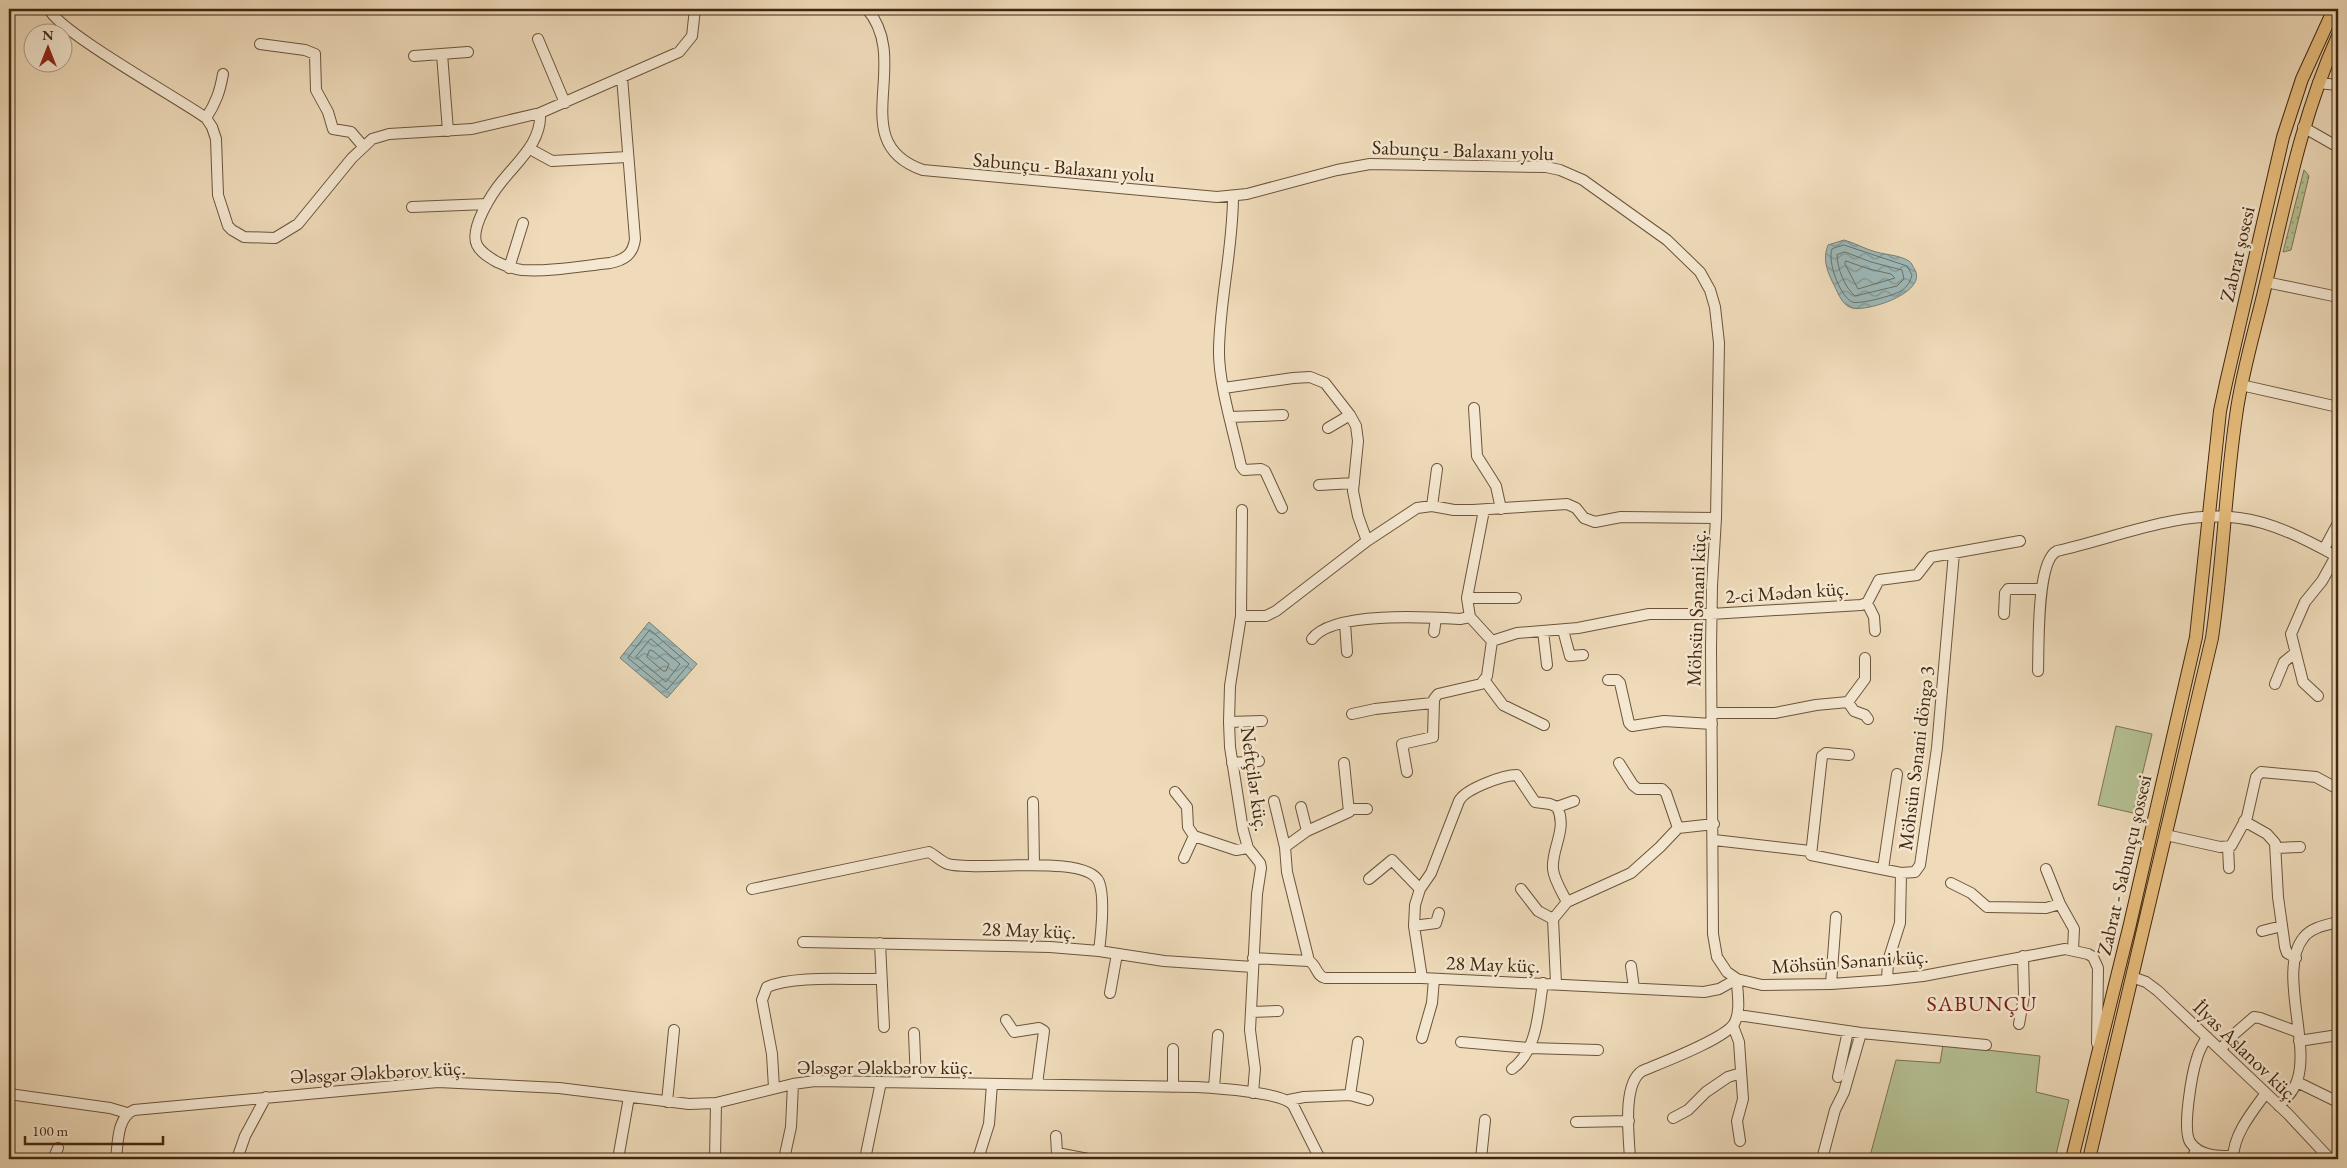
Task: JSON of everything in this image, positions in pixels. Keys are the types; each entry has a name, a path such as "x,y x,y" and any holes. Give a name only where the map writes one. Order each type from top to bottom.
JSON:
{"main road":[{"name":"Zabrat şosesi","path":"2204,577 2222,401 2283,137 2302,80 2334,9"},
{"path":"2089,1159 2204,679 2220,581 2235,423 2242,386 2303,127 2318,82 2338,36"},
{"name":"Zabrat - Sabunçu şossesi","path":"2072,1159 2181,708 2196,637 2204,577"}],"street":[{"path":"49,9 54,17 95,47 206,118 212,127 216,139 221,208 232,230 244,236 274,238 289,231 305,216 363,146 372,139 389,134 472,129 540,113 565,103 679,52 692,36 695,9"},
{"name":"Sabunçu - Balaxanı yolu","path":"867,9 878,22 884,44 883,132 890,148 904,162 923,170 1203,197 1233,196 1269,189 1356,166 1388,163 1546,167 1560,170 1590,185 1653,229 1685,256 1700,272 1710,290 1719,334 1716,518"},
{"path":"538,39 565,103"},
{"path":"260,44 305,50 315,54 316,90 328,112 330,126 333,129 351,132 363,146"},
{"path":"414,56 468,52"},
{"path":"442,54 448,131"},
{"path":"206,118 218,98 223,74"},
{"path":"540,113 541,124 530,149 502,182 487,204 475,234 477,246 488,257 509,268 534,271 610,263 621,260 630,254 635,239 622,77"},
{"path":"2318,82 2338,86"},
{"path":"2303,127 2338,147"},
{"path":"530,149 552,161 627,157"},
{"path":"1233,196 1233,223 1219,350 1224,388 1241,466 1244,470 1261,469 1265,471 1282,508"},
{"path":"412,207 487,204"},
{"path":"509,268 523,223"},
{"path":"2266,282 2338,297"},
{"path":"1224,388 1310,377 1325,384 1350,415 1356,426 1358,441 1354,483 1358,516 1367,541"},
{"path":"2242,386 2338,407"},
{"path":"1474,408 1477,456 1496,486 1501,509"},
{"path":"1230,416 1282,415"},
{"path":"1328,428 1350,415"},
{"path":"1432,506 1437,469"},
{"path":"1319,485 1354,483"},
{"path":"1241,616 1266,616 1276,612 1367,541 1418,508 1432,506 1454,510 1484,510 1567,504 1576,508 1584,518 1594,522 1621,516 1716,518"},
{"name":"Neftçilər küç.","path":"1242,510 1241,616 1230,686 1230,722 1232,763 1243,830 1248,848 1260,863 1261,868 1251,1012 1250,1041 1255,1079 1253,1093"},
{"path":"1484,510 1467,598 1470,617 1492,641"},
{"path":"2038,671 2041,590 2047,561 2052,554 2057,551 2174,522 2210,517 2226,517 2266,525 2337,556 2322,581 2305,602 2292,629 2291,639 2303,682 2318,696"},
{"name":"Möhsün Sənani küç.","path":"1716,518 1711,614 1714,946 1721,965 1737,979 1762,985 1832,984 1923,976 2055,950 2073,950"},
{"path":"2324,549 2338,523"},
{"name":"2-ci Mədən küç.","path":"1711,614 1854,606 1867,603 1879,580 1917,575 1931,557 2020,541"},
{"name":"Möhsün Sənani döngə 3","path":"1887,980 1888,961 1900,923 1901,873 1915,872 1920,865 1937,748 1954,553"},
{"path":"2004,614 2005,593 2008,590 2041,590"},
{"path":"1467,598 1516,598"},
{"path":"1867,603 1874,617 1876,631"},
{"path":"1492,641 1517,633 1563,630 1649,614 1711,614"},
{"path":"1312,639 1319,631 1345,623 1380,617 1460,619 1470,617"},
{"path":"1434,632 1436,618"},
{"path":"1345,623 1347,652"},
{"path":"1563,630 1570,656 1582,655"},
{"path":"1543,631 1547,666"},
{"path":"1492,641 1486,681 1503,705 1544,725"},
{"path":"2275,684 2284,662 2295,653"},
{"path":"1608,680 1617,680 1620,683 1632,726 1664,721 1775,713 1816,705 1848,702 1864,679 1865,658"},
{"path":"1407,772 1402,744 1433,737 1432,703 1438,694 1474,687 1486,681"},
{"path":"1848,702 1854,712 1865,714 1868,718"},
{"path":"1352,714 1375,709 1432,703"},
{"path":"1230,722 1262,721"},
{"path":"1849,755 1826,753 1822,756 1810,851 1814,857 1901,873"},
{"path":"1232,763 1259,761"},
{"path":"1285,847 1307,831 1349,812 1344,763"},
{"path":"1619,763 1638,789 1662,789 1666,793 1678,828"},
{"path":"2166,836 2228,847 2232,844 2249,810 2256,777 2261,772 2316,777 2338,789"},
{"path":"1883,869 1897,774"},
{"path":"1422,978 1414,926 1415,905 1420,889 1431,873 1459,801 1466,792 1507,776 1517,775 1535,802 1557,807 1574,801"},
{"path":"1175,792 1186,807 1188,827 1194,836 1236,850 1248,848"},
{"path":"1274,801 1285,847 1287,872 1309,962"},
{"path":"1033,802 1034,865"},
{"path":"1301,807 1307,831"},
{"path":"1557,807 1560,817 1560,839 1553,872 1567,902"},
{"path":"1350,809 1368,809"},
{"path":"2244,821 2272,838 2276,848 2277,885 2282,926 2287,953 2296,958"},
{"path":"1556,983 1553,919 1567,902 1631,873 1678,828 1714,824"},
{"path":"1184,858 1194,836"},
{"path":"1714,840 1810,851"},
{"path":"2228,847 2229,868"},
{"path":"2276,848 2300,847"},
{"path":"752,889 921,852 929,852 948,864 1034,865 1084,869 1093,873 1100,883 1102,914 1099,951"},
{"path":"1369,879 1392,860 1420,889"},
{"path":"2046,869 2060,904 2074,929 2073,950 2088,954 2098,968 2096,1056"},
{"path":"1951,883 1971,894 1987,907 2046,908 2060,904"},
{"path":"1521,889 1538,911 1553,919"},
{"path":"1414,926 1436,922 1439,913"},
{"path":"1832,984 1836,917"},
{"path":"2279,1106 2297,1082 2299,1040 2294,984 2296,958 2304,936 2316,928 2338,922"},
{"path":"2262,931 2282,926"},
{"name":"28 May küç.","path":"803,942 1050,946 1164,961 1309,962 1314,965 1319,975 1325,978 1422,978 1556,983 1704,992 1719,990 1737,979"},
{"path":"880,943 880,979 884,1027"},
{"path":"1110,993 1117,954"},
{"path":"2019,1024 2024,996 2023,956"},
{"path":"1631,966 1634,988"},
{"name":"İlyas Aslanov küç.","path":"2132,977 2151,985 2221,1049 2330,1159"},
{"path":"774,1088 772,1054 762,1000 766,987 774,984 816,980 880,979"},
{"path":"1422,1038 1432,1003 1434,979"},
{"path":"1630,1159 1629,1121 1631,1084 1637,1075 1713,1039 1733,1026 1738,1015 1737,979"},
{"path":"1512,1068 1524,1057 1529,1048 1536,1028 1543,983"},
{"path":"1251,1012 1278,1011"},
{"path":"1738,1015 1861,1033 1986,1044"},
{"path":"2221,1049 2232,1036 2254,1018 2260,1018 2299,1040 2338,1042"},
{"path":"1006,1020 1014,1032 1039,1028 1044,1031 1037,1084"},
{"path":"1733,1026 1738,1036 1741,1073 1742,1099 1737,1121 1740,1142"},
{"path":"668,1102 674,1030"},
{"path":"1838,1077 1848,1031"},
{"path":"914,1033 916,1082"},
{"path":"1822,1159 1835,1110 1844,1092 1861,1033"},
{"path":"1214,1088 1218,1035"},
{"path":"2299,1040 2338,1035"},
{"path":"2207,1037 2196,1060 2189,1104 2188,1136 2197,1149 2215,1156 2233,1158 2236,1141 2246,1122 2266,1093"},
{"path":"1350,1095 1358,1042"},
{"path":"1461,1042 1529,1048 1598,1050"},
{"path":"1173,1049 1173,1087"},
{"path":"1673,1118 1688,1110 1706,1092 1728,1077 1741,1073"},
{"name":"Ələsgər Ələkbərov küç.","path":"127,1113 134,1110 438,1082 559,1088 668,1102 716,1103 774,1088 815,1081 1214,1088 1289,1100 1304,1097 1350,1095 1368,1100"},
{"path":"865,1159 881,1082"},
{"path":"2297,1082 2338,1102"},
{"path":"784,1159 791,1127 793,1084"},
{"path":"978,1159 989,1124 992,1084"},
{"path":"9,1094 127,1113"},
{"path":"618,1159 629,1096"},
{"path":"237,1159 245,1136 266,1097"},
{"path":"1289,1100 1320,1159"},
{"path":"715,1159 716,1103"},
{"path":"116,1159 122,1119 127,1113"},
{"path":"1481,1159 1485,1120"},
{"path":"1576,1122 1629,1121"},
{"path":"1056,1136 1057,1153 1079,1159 1088,1159"},
{"path":"54,1159 58,1148"},
{"path":"2191,1159 2197,1149"}],"green space":[{"path":"2304,170 2309,176 2291,250 2283,252"},
{"path":"2116,726 2152,734 2133,813 2098,805"},
{"path":"1943,1045 2040,1056 2036,1092 2069,1100 2055,1159 1953,1159 1950,1154 1932,1160 1870,1156 1896,1060 1940,1063"}],"water":[{"path":"1844,240 1872,251 1897,256 1909,261 1915,270 1916,278 1912,286 1894,299 1882,304 1852,308 1845,304 1832,281 1825,259 1828,245"},
{"path":"649,622 697,664 667,698 620,658"}],"district":[{"name":"SABUNÇU","path":"1982,1003"}]}
